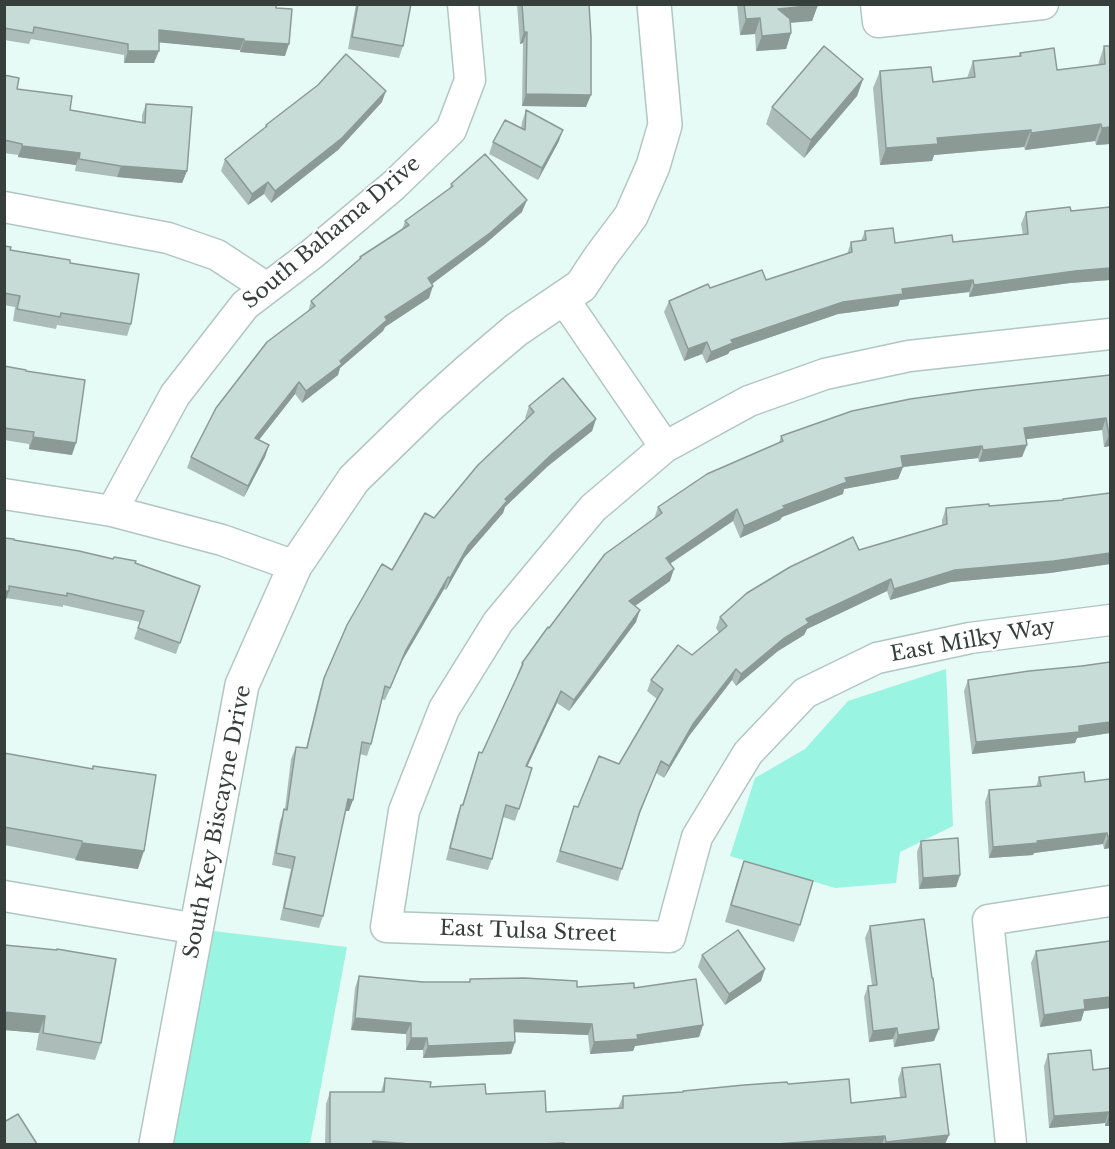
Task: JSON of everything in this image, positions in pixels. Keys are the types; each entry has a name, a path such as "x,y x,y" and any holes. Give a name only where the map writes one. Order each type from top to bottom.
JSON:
{"street":[{"name":"South Bahama Drive","path":"112,511 175,394 244,305 312,254 393,186 450,130 470,80 463,4"},
{"name":"South Key Biscayne Drive","path":"156,1144 242,685 295,566 354,479 429,405 516,330 580,286 631,216 653,166 665,125 654,4"},
{"path":"877,13 1043,4"},
{"path":"4,207 168,238 217,255 267,288"},
{"path":"563,298 664,447 749,401 825,374 909,356 1110,334"},
{"name":"East Tulsa Street","path":"664,447 593,508 498,622 444,709 404,811 386,927 670,937"},
{"path":"4,494 112,511 222,540 295,566"},
{"name":"East Milky Way","path":"670,937 697,837 748,753 805,693 877,658 970,638 1110,620"},
{"path":"4,896 197,929"},
{"path":"1011,1144 988,920 1110,902"}],"green space":[{"path":"946,669 953,826 900,852 896,883 835,888 730,856 755,778 805,749 848,701"},
{"path":"197,929 347,947 310,1144 156,1144"}],"building":[{"path":"4,4 276,4 276,8 292,9 289,44 244,41 244,39 159,30 159,51 128,51 128,44 34,27 33,33 4,28"},
{"path":"358,4 411,4 403,46 352,37"},
{"path":"522,4 589,4 591,95 526,94 527,32 524,32"},
{"path":"744,4 818,5 778,9 790,19 791,33 762,36 760,18 746,19"},
{"path":"824,46 863,79 811,140 772,107"},
{"path":"1104,46 1110,46 1110,127 1102,128 1101,124 1031,133 1031,130 937,138 938,144 886,148 880,71 931,67 933,82 975,77 973,61 1021,56 1020,53 1054,48 1057,70 1105,64"},
{"path":"346,54 386,91 342,138 275,191 268,182 252,194 225,159 318,85"},
{"path":"4,75 19,78 17,89 72,96 70,110 145,123 146,104 192,107 187,171 121,166 79,159 80,153 22,146 22,144 4,140"},
{"path":"526,110 563,130 542,168 493,142 505,120 525,130"},
{"path":"485,154 527,200 490,233 428,278 433,286 385,317 387,320 340,361 342,364 306,391 299,382 255,438 269,445 248,486 191,457 216,408 267,342 315,306 311,301 360,257 409,225 405,221 453,186 451,184"},
{"path":"1070,207 1071,211 1110,207 1110,268 974,285 973,280 902,289 903,294 843,302 731,340 733,343 711,352 707,342 688,349 669,301 708,284 710,288 762,270 766,280 852,252 851,242 866,240 865,231 893,228 895,243 952,235 953,242 1028,234 1026,212"},
{"path":"4,246 11,247 10,250 70,260 70,263 139,274 131,324 61,313 60,317 17,309 20,296 4,293"},
{"path":"4,366 85,380 76,443 33,437 34,432 4,428"},
{"path":"1110,375 1110,435 1106,418 1024,428 1027,445 983,450 982,446 901,456 903,467 845,478 847,482 783,506 785,508 744,526 737,509 666,558 674,569 629,601 640,610 574,700 561,691 526,766 532,768 519,809 506,805 492,859 450,848 461,805 463,805 479,752 482,753 522,663 605,554 662,513 658,507 707,474 783,441 781,436 852,411 910,399"},
{"path":"563,378 596,419 552,454 505,499 507,501 468,546 450,578 448,577 406,650 390,688 385,686 371,744 362,742 353,800 348,799 323,916 284,908 295,857 276,853 284,809 287,810 296,747 307,748 324,678 347,625 382,564 392,570 425,513 434,518 478,465 534,412 529,406"},
{"path":"1110,493 1110,553 1054,561 955,570 894,589 891,579 806,619 809,623 783,639 741,674 736,669 693,724 669,766 661,761 640,811 622,869 560,851 574,806 578,807 599,756 619,764 663,689 651,680 678,645 692,655 727,626 720,617 747,593 790,567 853,537 859,550 947,524 946,508 1063,500"},
{"path":"4,538 113,559 114,557 136,561 135,563 200,586 180,643 138,628 144,611 67,593 67,596 9,586 9,591 4,591"},
{"path":"1110,662 1110,722 1079,726 1079,732 976,742 968,680"},
{"path":"4,753 93,769 93,766 156,775 144,851 82,843 82,841 4,827"},
{"path":"1084,772 1085,782 1110,779 1110,837 1107,833 993,847 989,790 1041,786 1039,777"},
{"path":"958,838 960,875 923,878 921,841"},
{"path":"744,861 813,881 800,925 731,905"},
{"path":"924,919 939,1029 898,1035 897,1028 873,1031 868,986 877,985 870,926"},
{"path":"738,930 765,969 729,994 702,955"},
{"path":"1110,941 1110,997 1084,1000 1085,1009 1044,1015 1036,951"},
{"path":"4,945 57,949 116,959 101,1043 43,1033 45,1016 4,1012"},
{"path":"359,976 423,982 470,982 470,979 524,978 577,981 577,987 634,983 634,988 696,979 703,1025 637,1035 638,1039 594,1042 592,1024 514,1020 515,1042 428,1046 427,1038 411,1038 411,1023 355,1018"},
{"path":"1091,1050 1093,1070 1110,1068 1110,1114 1109,1112 1054,1116 1048,1054"},
{"path":"940,1064 949,1135 886,1142 885,1136 776,1144 411,1144 373,1141 373,1144 330,1144 330,1092 384,1092 385,1078 431,1082 430,1087 485,1084 486,1094 545,1091 546,1112 623,1108 623,1096 744,1085 849,1079 851,1103 906,1097 902,1068"},
{"path":"18,1114 37,1144 4,1144 4,1122"}]}
